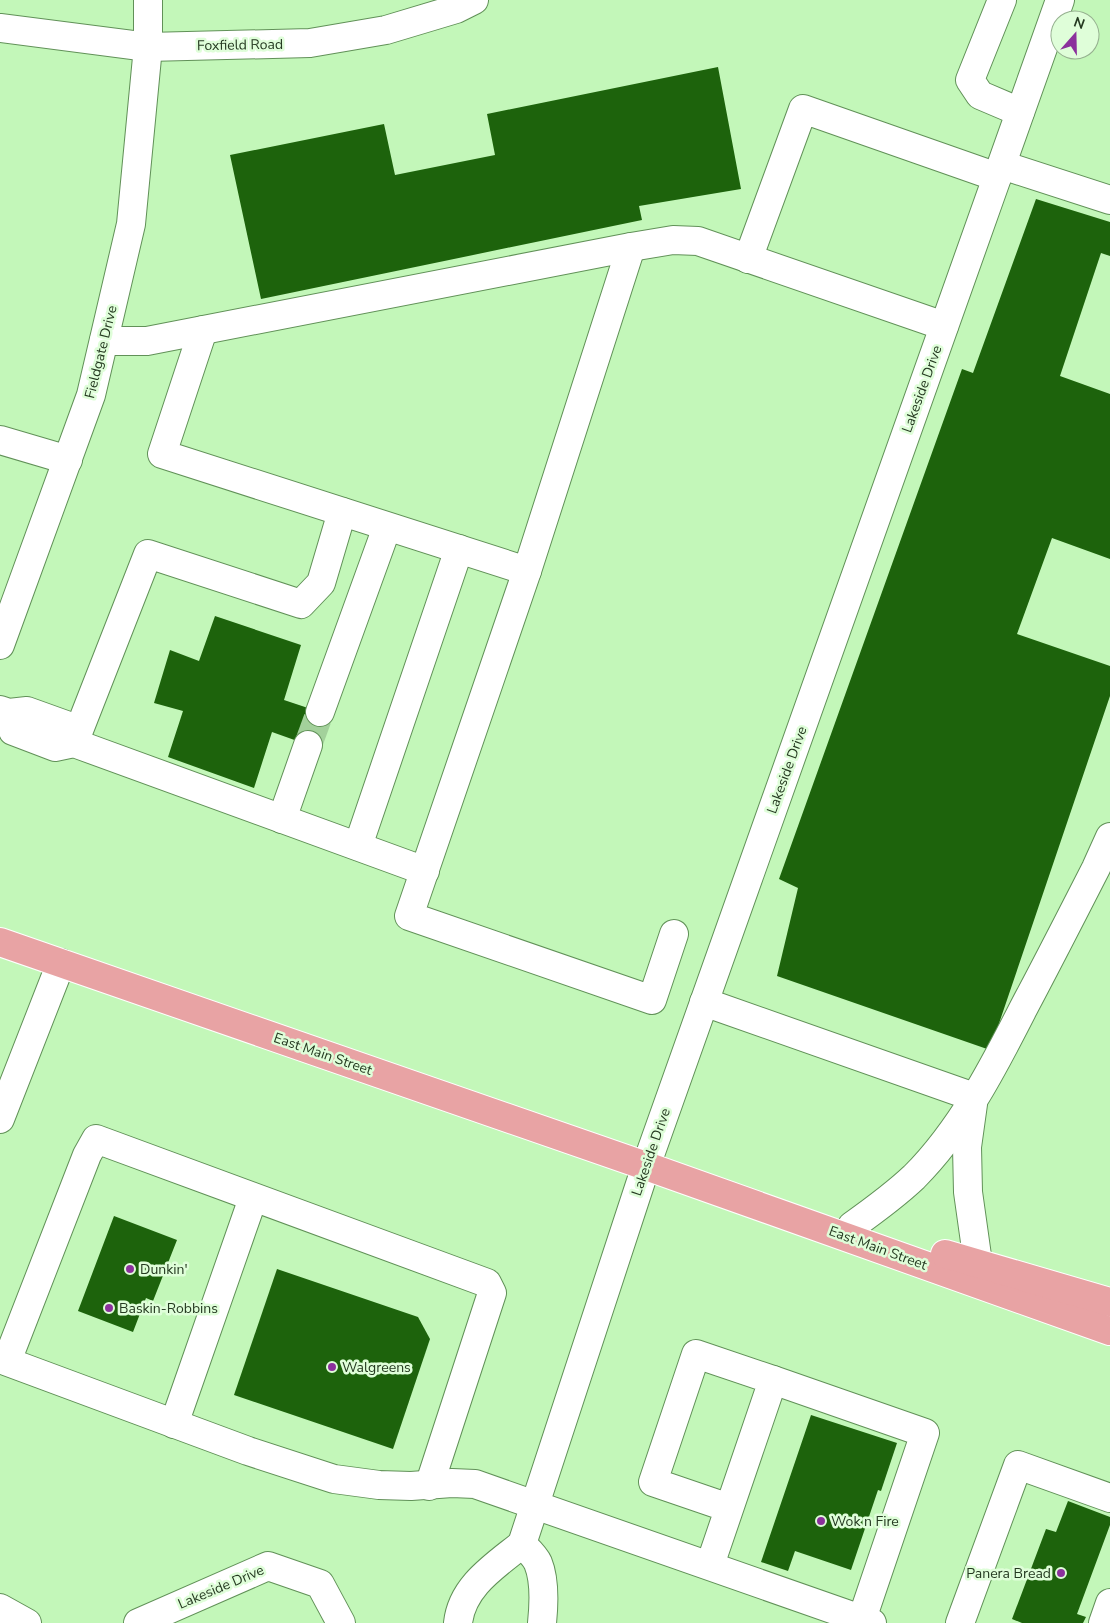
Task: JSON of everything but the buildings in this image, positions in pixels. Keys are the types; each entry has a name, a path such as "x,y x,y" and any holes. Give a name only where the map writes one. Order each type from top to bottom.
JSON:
{"main road":[{"name":"East Main Street","path":"0,942 646,1166 1110,1330"},
{"name":"East Main Street","path":"646,1166 1110,1302"}],"street":[{"name":"Fieldgate Drive","path":"0,645 92,395 131,224 148,46 148,0"},
{"name":"Foxfield Road","path":"0,28 148,46 310,43 386,30 456,9 474,0"},
{"path":"1002,0 970,80 980,95 1020,112"},
{"name":"Lakeside Drive","path":"522,1544 646,1166 1060,0"},
{"path":"748,259 803,109 999,171 1110,200"},
{"path":"104,341 147,341 673,240 698,241 944,326"},
{"path":"631,247 527,571 409,916 652,1000 674,934"},
{"path":"203,330 162,454 527,571"},
{"path":"0,440 68,460"},
{"path":"74,742 148,554 301,604 322,583 342,512"},
{"path":"320,712 387,526"},
{"path":"358,846 459,549"},
{"path":"5,711 27,711 66,726 74,742 425,871"},
{"path":"282,819 308,745"},
{"path":"852,1226 915,1176 947,1137 974,1097 995,1064 1096,868 1110,837"},
{"path":"0,1119 61,964"},
{"path":"704,1002 974,1097"},
{"path":"974,1097 967,1147 968,1192 978,1263"},
{"path":"428,1486 492,1293 487,1283 96,1139 87,1155 4,1360 248,1451 334,1479 379,1485 428,1486 452,1483 474,1484 867,1621 926,1433 696,1354 653,1482 729,1508"},
{"path":"174,1424 253,1198"},
{"path":"710,1565 772,1380"},
{"path":"960,1623 1018,1465 1110,1498"},
{"path":"458,1623 462,1606 471,1589 485,1573 522,1544 537,1561 541,1575 544,1605 542,1623"},
{"name":"Lakeside Drive","path":"138,1623 268,1566 320,1584 341,1623"},
{"path":"1103,1623 1110,1603"},
{"path":"0,1608 27,1623"}],"tunnel":[{"path":"308,745 320,712"}],"place":[{"name":"Dunkin'","path":"130,1269"},
{"name":"Baskin-Robbins","path":"109,1308"},
{"name":"Walgreens","path":"332,1367"},
{"name":"Wok n Fire","path":"821,1521"},
{"name":"Panera Bread","path":"1061,1573"}]}
